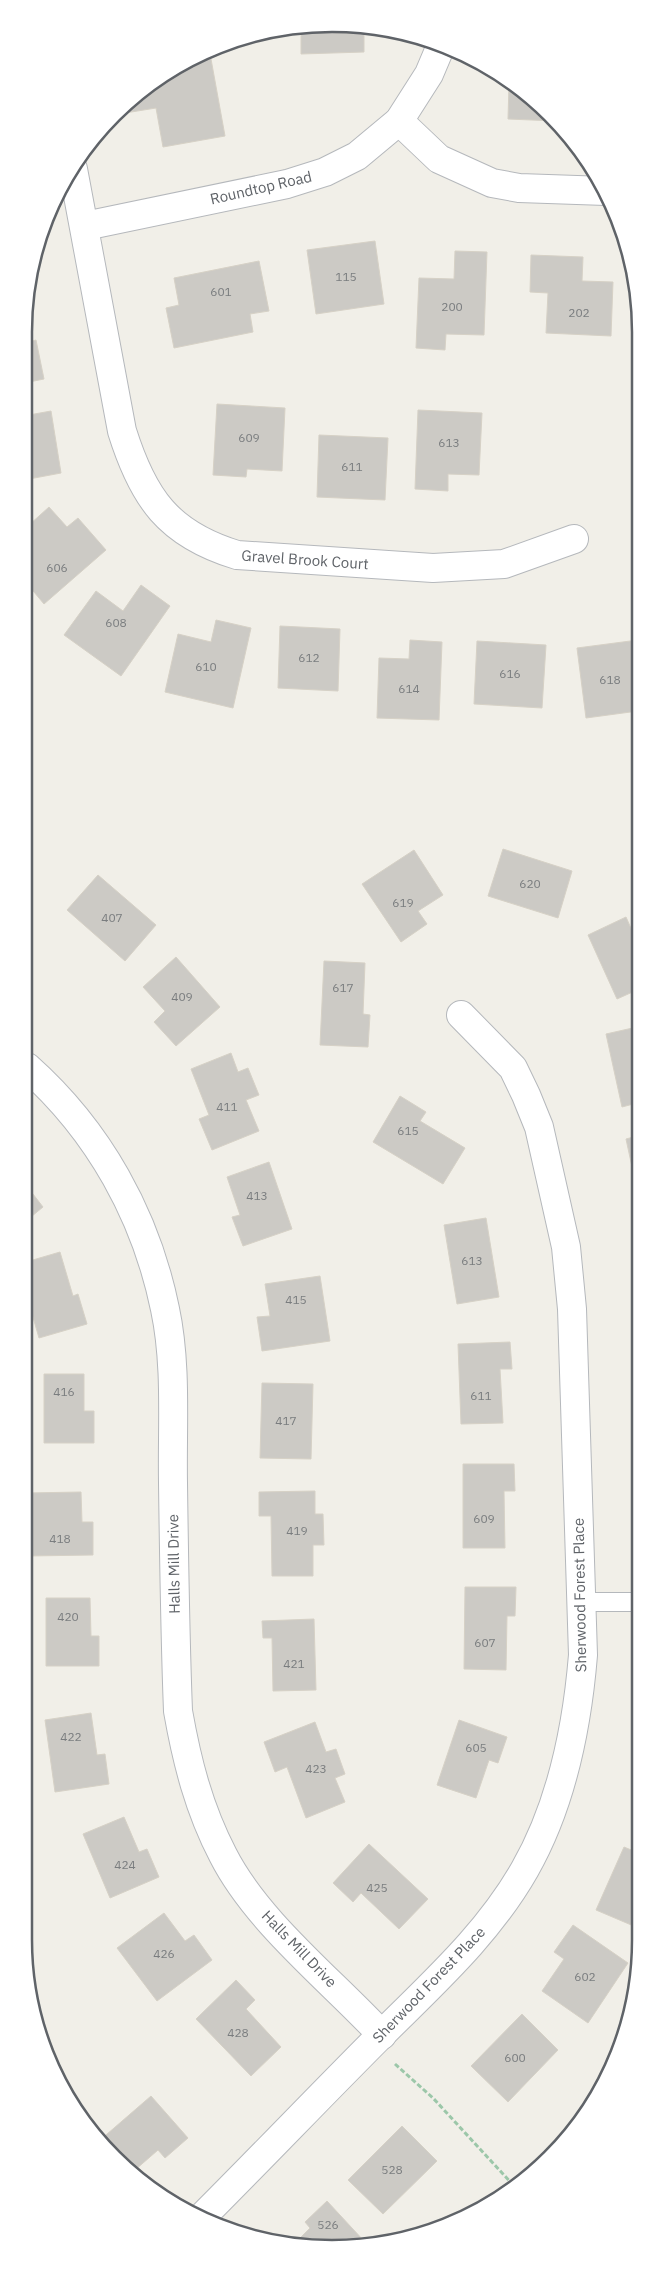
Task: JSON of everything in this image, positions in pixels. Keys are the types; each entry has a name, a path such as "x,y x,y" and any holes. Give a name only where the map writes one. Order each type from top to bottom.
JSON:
{"street":[{"name":"Roundtop Road","path":"84,226 288,184 325,172 357,156 399,122 428,74 438,52"},
{"path":"399,122 439,159 492,183 519,188 597,191"},
{"name":"Gravel Brook Court","path":"75,179 122,431 132,462 145,491 161,510 184,532 208,546 237,555 433,568 504,564 574,539"},
{"name":"Sherwood Forest Place","path":"207,2212 459,1959 499,1912 526,1868 548,1817 568,1759 579,1707 583,1655 572,1309 566,1247 539,1127 526,1094 513,1068 461,1015"},
{"name":"Halls Mill Drive","path":"32,1072 69,1109 94,1141 118,1178 145,1236 166,1310 172,1369 178,1711 186,1760 201,1805 224,1856 246,1891 276,1927 382,2035"}],"lane":[{"path":"582,1602 632,1602"}],"path":[{"path":"382,2035 387,2058 433,2098 510,2181"}],"building":[{"path":"332,32 364,34 364,52 301,54 301,34"},
{"path":"211,59 225,136 163,147 156,108 129,112 166,83"},
{"path":"509,90 546,121 508,119"},
{"path":"375,241 384,304 316,314 307,250"},
{"path":"455,251 487,252 484,335 446,334 445,350 416,348 419,278 454,279"},
{"path":"531,255 583,257 582,281 613,282 611,336 546,333 548,293 530,292"},
{"path":"259,261 269,311 250,314 253,332 174,348 166,308 179,305 174,278"},
{"path":"36,340 44,379 32,381 32,341"},
{"path":"217,404 285,408 282,471 247,469 246,477 213,475"},
{"path":"418,410 482,413 479,475 448,474 448,491 415,489"},
{"path":"51,411 61,473 32,478 32,414"},
{"path":"319,435 388,438 385,500 317,497"},
{"path":"49,507 67,527 78,518 106,550 44,604 32,590 32,522"},
{"path":"141,585 170,606 121,676 64,635 96,591 123,611"},
{"path":"216,620 251,628 233,708 165,692 178,634 211,642"},
{"path":"280,626 340,629 338,691 278,688"},
{"path":"410,640 442,642 439,720 377,718 379,658 409,659"},
{"path":"477,641 546,645 542,708 474,704"},
{"path":"632,641 632,712 586,718 577,648"},
{"path":"503,849 572,871 558,918 488,896"},
{"path":"414,850 443,895 418,911 427,924 401,942 362,884"},
{"path":"98,875 156,925 125,961 67,910"},
{"path":"626,917 632,931 632,992 617,999 588,935"},
{"path":"176,957 220,1007 176,1046 154,1022 165,1011 143,987"},
{"path":"324,961 365,963 363,1014 370,1015 368,1047 320,1045"},
{"path":"632,1028 632,1104 622,1107 606,1034"},
{"path":"231,1053 238,1072 248,1068 259,1095 246,1100 259,1131 212,1150 199,1119 209,1115 191,1069"},
{"path":"400,1096 426,1112 420,1121 465,1148 443,1184 373,1142"},
{"path":"632,1137 632,1167 626,1139"},
{"path":"269,1162 292,1229 243,1246 232,1217 240,1215 227,1177"},
{"path":"32,1193 43,1207 32,1216"},
{"path":"486,1218 499,1297 457,1304 444,1225"},
{"path":"60,1252 73,1296 78,1294 87,1324 39,1338 32,1314 32,1260"},
{"path":"320,1276 330,1341 262,1351 257,1317 270,1316 265,1284"},
{"path":"510,1342 512,1369 500,1369 503,1423 461,1424 458,1344"},
{"path":"44,1374 84,1374 84,1411 94,1411 94,1443 44,1443"},
{"path":"262,1383 313,1384 311,1459 260,1458"},
{"path":"463,1464 514,1464 515,1491 504,1491 505,1548 463,1548"},
{"path":"315,1491 315,1514 323,1514 324,1545 313,1545 313,1576 272,1576 271,1516 259,1516 259,1492"},
{"path":"81,1492 82,1522 93,1522 93,1555 32,1556 32,1493"},
{"path":"465,1587 516,1587 515,1616 507,1616 506,1670 464,1669"},
{"path":"46,1598 90,1598 91,1636 99,1636 99,1666 46,1666"},
{"path":"314,1619 316,1690 273,1691 272,1638 263,1638 262,1621"},
{"path":"91,1713 97,1755 105,1754 109,1784 55,1792 45,1720"},
{"path":"459,1720 507,1737 498,1763 489,1760 476,1798 437,1785"},
{"path":"315,1722 326,1752 336,1749 345,1774 335,1778 345,1802 306,1818 287,1767 275,1772 264,1742"},
{"path":"124,1817 139,1852 147,1849 159,1877 110,1898 83,1834"},
{"path":"369,1844 428,1899 399,1929 361,1893 353,1902 333,1883"},
{"path":"624,1847 632,1850 632,1925 596,1910"},
{"path":"164,1913 185,1941 194,1935 212,1960 157,2001 117,1948"},
{"path":"573,1925 628,1963 588,2023 542,1991 564,1959 554,1952"},
{"path":"236,1980 255,2000 246,2009 281,2047 251,2076 196,2019"},
{"path":"522,2014 558,2050 508,2102 471,2066"},
{"path":"151,2096 188,2138 165,2158 158,2150 138,2167 120,2152 106,2135"},
{"path":"402,2126 437,2161 383,2214 348,2180"},
{"path":"327,2201 361,2238 332,2240 300,2238 310,2228 305,2222"}]}
